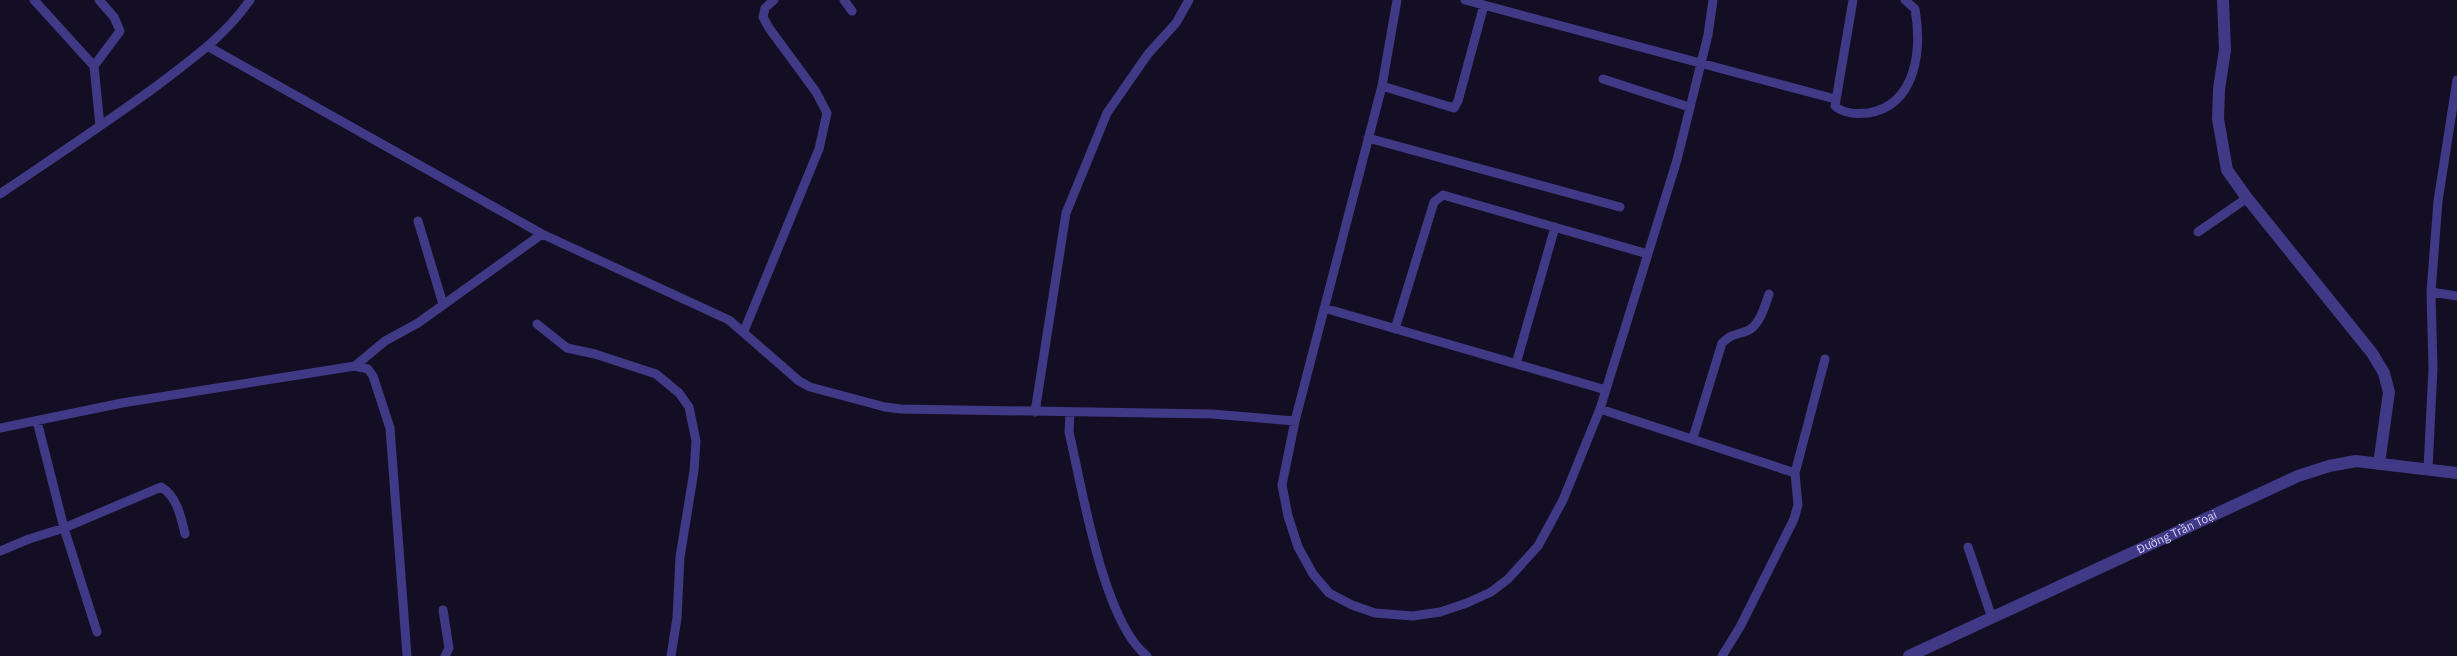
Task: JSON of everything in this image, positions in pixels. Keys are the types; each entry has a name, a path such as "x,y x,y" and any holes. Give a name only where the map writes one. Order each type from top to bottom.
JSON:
{"street":[{"path":"2222,0 2225,50 2219,89 2218,119 2227,170 2246,198 2372,353 2384,373 2389,392 2379,464"},
{"name":"Đường Trần Toại","path":"1909,656 2298,476 2330,466 2356,461 2457,472"}],"lane":[{"path":"34,0 94,66 100,126"},
{"path":"94,66 120,31 114,17 99,0"},
{"path":"0,194 100,126 209,47 234,23 250,0"},
{"path":"744,331 819,149 827,113 816,92 763,17 764,8 774,0"},
{"path":"844,0 852,11"},
{"path":"1035,412 1066,214 1107,113 1148,54 1176,23 1189,0"},
{"path":"1397,0 1382,86 1295,421 1282,485 1288,516 1298,547 1313,574 1329,593 1352,606 1375,613 1413,616 1440,612 1491,592 1508,579 1538,546 1562,500 1600,409 1648,254 1676,160 1701,62 1713,0"},
{"path":"1465,0 1835,99"},
{"path":"1853,0 1835,106 1842,112 1863,113 1881,110 1897,101 1915,67 1918,47 1916,9 1905,0"},
{"path":"1382,86 1454,108 1458,101 1484,5"},
{"path":"209,47 542,234 729,320 744,331 799,381 810,387 886,407 901,409 1212,414 1295,421"},
{"path":"1603,79 1689,106"},
{"path":"2428,469 2433,368 2431,292 2438,201 2457,80"},
{"path":"1368,138 1620,207"},
{"path":"1395,329 1436,199 1443,195 1648,254"},
{"path":"2198,232 2246,198"},
{"path":"418,221 444,304"},
{"path":"1516,364 1555,227"},
{"path":"355,366 385,341 418,323 542,234"},
{"path":"2431,292 2457,296"},
{"path":"1693,438 1722,343 1731,334 1748,331 1753,326 1760,317 1770,294"},
{"path":"1324,308 1606,390"},
{"path":"536,324 567,348 595,354 656,374 679,393 689,407 696,441 694,470 680,557 677,618 670,656"},
{"path":"1722,656 1740,627 1794,519 1798,505 1795,473 1825,359"},
{"path":"0,428 122,403 355,366 368,368 373,376 390,428 407,656"},
{"path":"1600,409 1795,473"},
{"path":"1070,413 1069,432 1106,587 1123,627 1147,656"},
{"path":"37,421 64,528 97,632"},
{"path":"0,551 64,528 161,487 169,492 176,503 185,534"},
{"path":"1968,547 1992,618"},
{"path":"443,610 449,648 445,656"}]}
